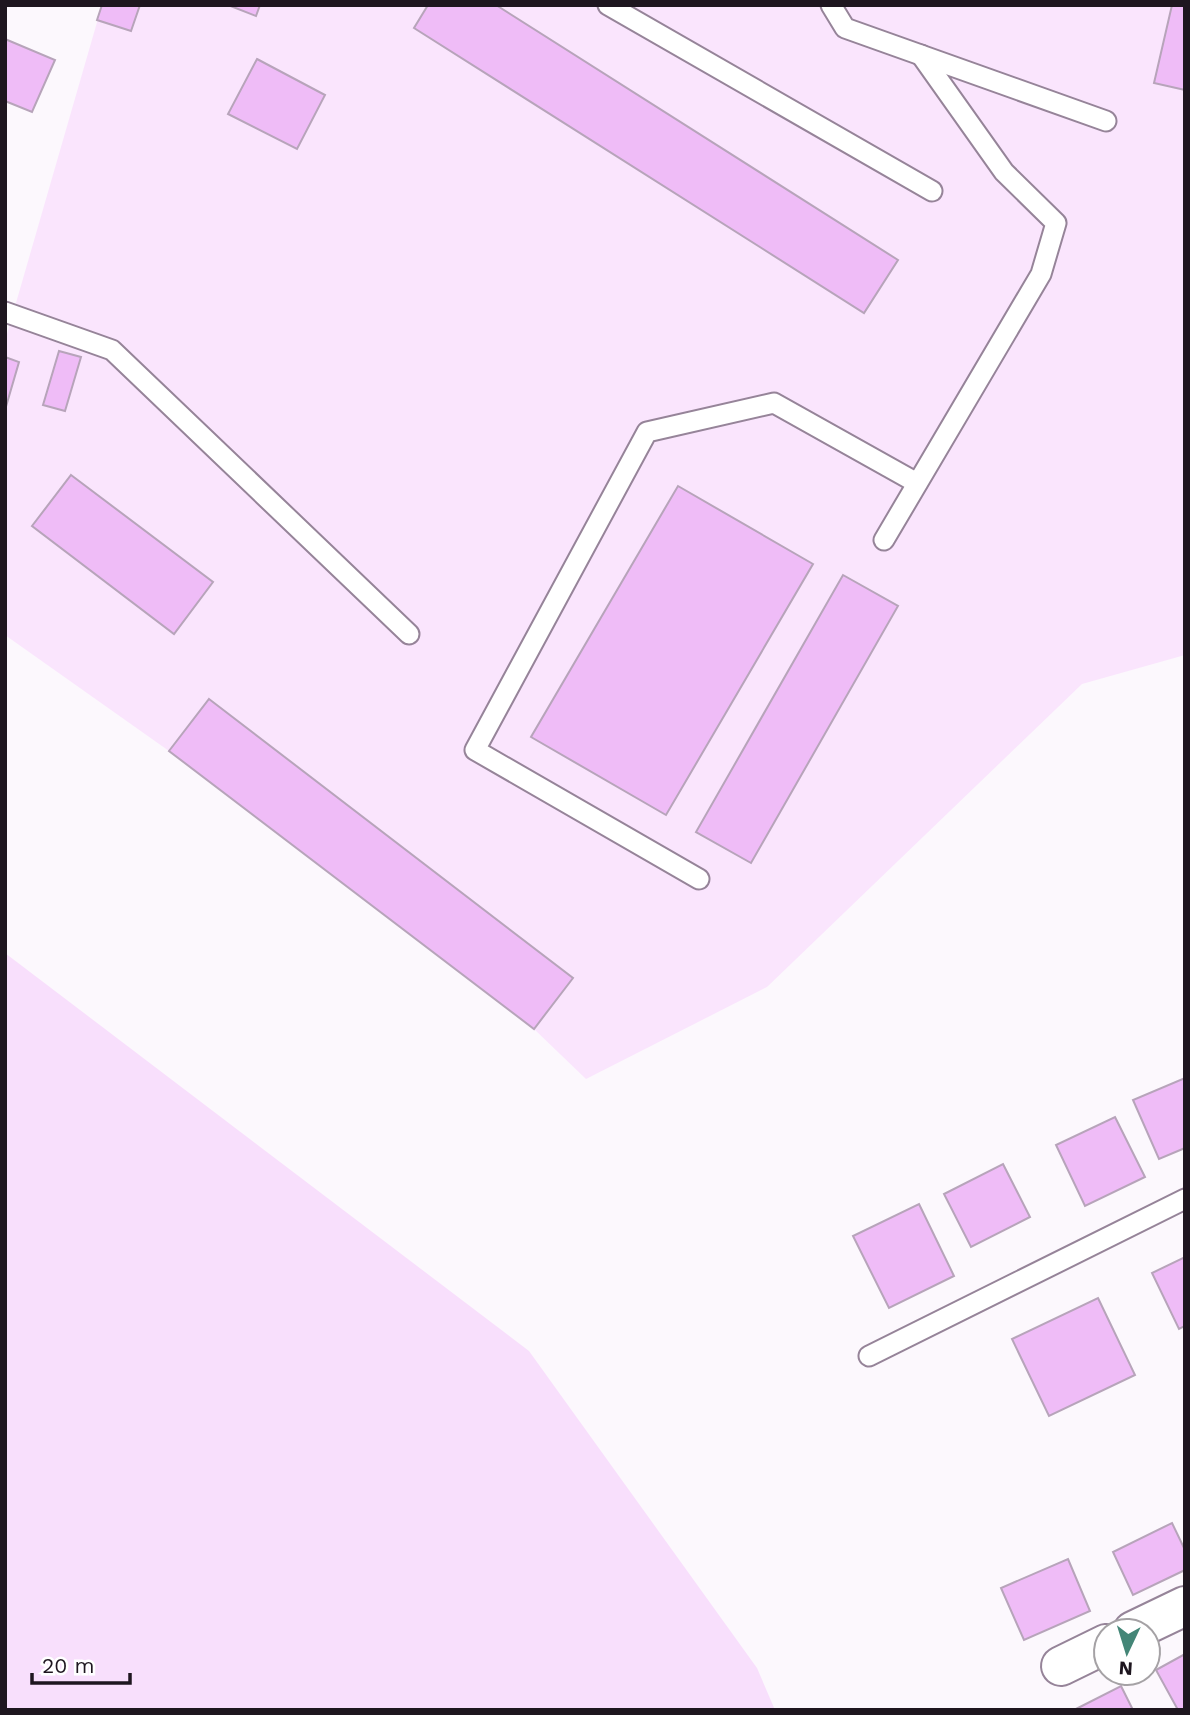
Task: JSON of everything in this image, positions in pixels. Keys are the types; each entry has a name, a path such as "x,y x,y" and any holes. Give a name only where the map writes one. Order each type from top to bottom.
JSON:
{"street":[{"path":"1162,1617 1185,1606"},
{"path":"1060,1666 1092,1651"}],"lane":[{"path":"608,5 932,191"},
{"path":"831,5 845,28 1106,121"},
{"path":"884,540 1041,274 1056,223 1004,172 921,55"},
{"path":"5,312 112,350 409,634"},
{"path":"699,879 475,750 647,432 774,403 917,483"},
{"path":"869,1356 1185,1199"}],"shaded area":[{"path":"102,5 1185,5 1185,655 1082,684 767,987 586,1079 534,1029 169,751 5,635 5,341"},
{"path":"5,953 529,1351 757,1668 775,1710 5,1710"}],"building":[{"path":"102,5 140,5 131,31 97,20"},
{"path":"228,5 260,5 256,16"},
{"path":"428,5 496,5 898,260 864,313 414,28"},
{"path":"1172,5 1185,5 1185,90 1154,83"},
{"path":"5,39 55,60 32,112 5,101"},
{"path":"257,59 325,95 297,149 228,114"},
{"path":"59,351 81,357 65,411 43,405"},
{"path":"5,357 19,362 5,410"},
{"path":"71,475 213,582 174,634 32,526"},
{"path":"678,486 813,564 666,815 531,737"},
{"path":"843,575 898,606 751,863 696,832"},
{"path":"209,699 573,978 534,1029 169,751"},
{"path":"1185,1078 1185,1148 1159,1159 1133,1100"},
{"path":"1115,1117 1145,1177 1085,1206 1056,1145"},
{"path":"1003,1164 1030,1217 971,1247 944,1194"},
{"path":"919,1204 954,1276 889,1308 853,1236"},
{"path":"1185,1257 1185,1326 1179,1329 1152,1273"},
{"path":"1098,1298 1135,1375 1049,1416 1012,1339"},
{"path":"1172,1523 1185,1550 1185,1570 1133,1595 1113,1552"},
{"path":"1068,1559 1090,1611 1024,1640 1001,1588"},
{"path":"1185,1654 1185,1710 1178,1710 1162,1681 1162,1667"},
{"path":"1122,1687 1133,1710 1074,1710"}]}
